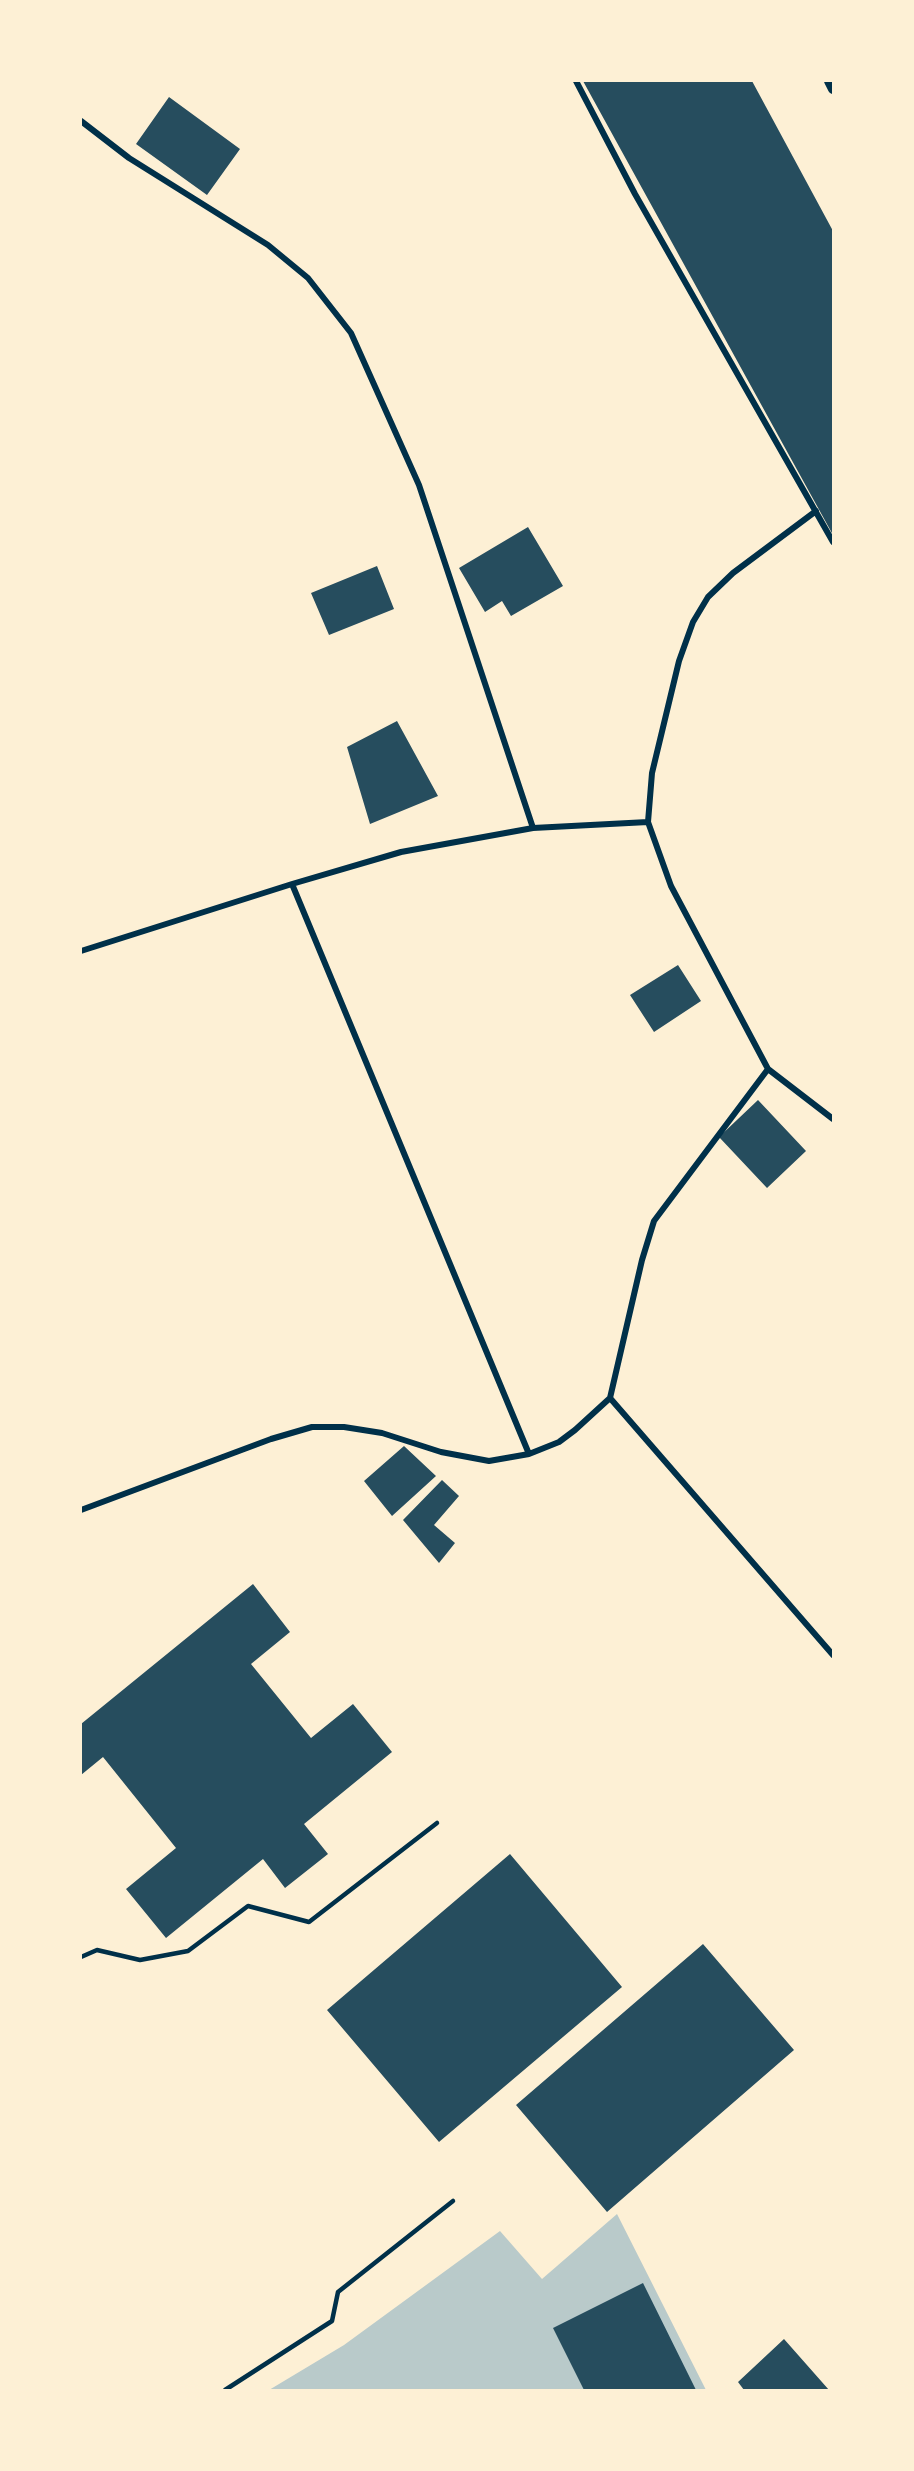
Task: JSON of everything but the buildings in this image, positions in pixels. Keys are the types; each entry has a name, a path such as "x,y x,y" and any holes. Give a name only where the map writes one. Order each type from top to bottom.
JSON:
{"street":[{"path":"576,81 635,194 833,543"},
{"path":"829,81 833,89"},
{"path":"81,121 129,158 268,245 308,278 351,333 419,485 533,828"},
{"path":"816,511 733,573 708,597 693,622 679,661 652,773 648,822 671,886 768,1070 833,1119"},
{"path":"81,951 401,852 533,828 648,822"},
{"path":"292,884 529,1454"},
{"path":"81,1510 271,1439 312,1427 344,1427 382,1433 441,1452 489,1461 529,1454 559,1442 610,1398 642,1260 654,1221 768,1070"},
{"path":"610,1398 833,1655"}],"lane":[{"path":"81,1957 98,1950 140,1960 188,1951 249,1906 309,1922 437,1823"},
{"path":"225,2390 332,2321 338,2292 453,2201"}],"shaded area":[{"path":"617,2214 706,2390 269,2390 344,2345 500,2231 542,2279"}]}
